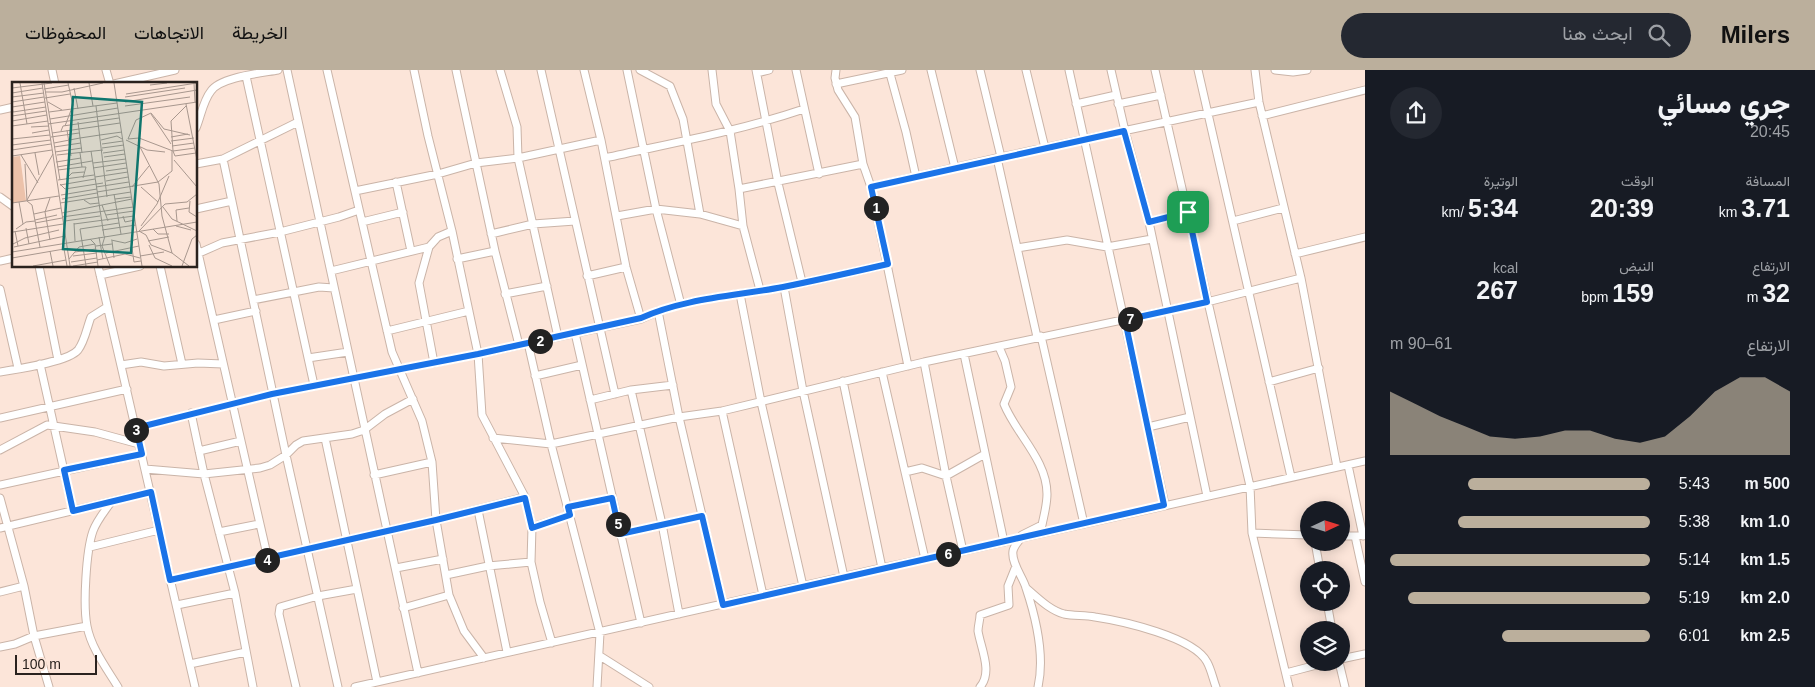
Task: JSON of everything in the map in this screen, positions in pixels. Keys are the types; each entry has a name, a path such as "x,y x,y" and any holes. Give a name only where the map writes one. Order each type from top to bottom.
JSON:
{"street":[{"path":"123,82 175,70"},
{"path":"198,123 208,96 214,87 246,76 278,70"},
{"path":"287,70 418,673"},
{"path":"327,70 392,352 422,421 432,462 436,520 449,595 464,631 484,658"},
{"path":"414,70 478,354 482,415 525,498 532,528 531,562 552,643"},
{"path":"456,70 494,252 519,345"},
{"path":"500,70 517,127 518,158 558,337"},
{"path":"541,70 615,394"},
{"path":"584,70 601,140 626,267 641,318"},
{"path":"627,70 656,209 681,305"},
{"path":"640,70 670,86 684,119 686,140 700,214"},
{"path":"712,70 716,104 730,131 740,189 743,226 760,290"},
{"path":"769,70 757,71 778,183 802,282"},
{"path":"796,70 819,174"},
{"path":"836,70 836,84 841,96 855,116 863,164 871,187 908,366"},
{"path":"836,84 890,71 902,70"},
{"path":"931,70 955,168"},
{"path":"980,70 1017,248 1084,524"},
{"path":"1026,70 1045,148"},
{"path":"1069,70 1164,505"},
{"path":"1111,70 1124,131 1149,222 1207,496"},
{"path":"1155,70 1250,486 1252,533 1289,687"},
{"path":"1198,70 1291,477"},
{"path":"1255,70 1259,102 1301,278 1338,467"},
{"path":"1275,70 1293,72 1307,70"},
{"path":"890,71 916,177"},
{"path":"246,76 314,385"},
{"path":"1262,116 1365,90"},
{"path":"1076,104 1116,95"},
{"path":"1118,104 1161,95"},
{"path":"871,187 1259,102"},
{"path":"604,158 730,131 766,122 804,109"},
{"path":"198,164 223,159 260,139 298,122"},
{"path":"355,191 476,164 518,158 601,140"},
{"path":"223,159 272,394 338,687"},
{"path":"740,189 778,183 863,164"},
{"path":"396,182 411,252"},
{"path":"0,197 12,206"},
{"path":"198,209 232,201"},
{"path":"1233,221 1283,208"},
{"path":"616,216 656,209 700,214 743,226"},
{"path":"268,559 198,254 222,243 280,232 359,210"},
{"path":"362,222 403,212"},
{"path":"1149,222 1188,212"},
{"path":"491,234 533,224 575,221"},
{"path":"434,363 419,282 429,247 438,237 452,232"},
{"path":"1295,254 1365,237"},
{"path":"1017,248 1067,240 1107,247 1152,239"},
{"path":"331,272 429,247"},
{"path":"457,259 494,252"},
{"path":"136,428 272,394 528,344 641,318 681,305 784,287 888,264"},
{"path":"587,276 626,267"},
{"path":"39,268 58,360"},
{"path":"98,268 195,687"},
{"path":"100,275 131,268"},
{"path":"160,268 182,364"},
{"path":"493,438 551,444 679,416 722,412 924,362 1167,311 1301,278"},
{"path":"505,294 547,286"},
{"path":"253,300 319,287 334,288"},
{"path":"784,287 803,391 844,577"},
{"path":"0,289 18,368"},
{"path":"740,294 761,402 803,586"},
{"path":"0,372 58,360 75,353 79,348 91,317 107,307"},
{"path":"214,320 256,311"},
{"path":"387,332 468,311"},
{"path":"658,311 679,416 723,605"},
{"path":"575,333 641,623"},
{"path":"528,344 551,444 600,633 597,687"},
{"path":"999,347 1005,361 1011,387 1004,404 1013,422 1033,452 1042,470 1047,487 1047,504 1042,525 1013,540"},
{"path":"308,358 348,352"},
{"path":"964,354 1004,542"},
{"path":"122,365 141,362 158,366 223,364"},
{"path":"924,362 963,551"},
{"path":"40,364 73,511"},
{"path":"535,376 582,364"},
{"path":"1269,382 1319,368"},
{"path":"882,372 924,559"},
{"path":"843,381 882,568"},
{"path":"590,400 631,390 672,384"},
{"path":"0,418 127,389"},
{"path":"631,390 662,524 679,614"},
{"path":"145,469 204,474 270,465 286,456 296,445 303,441 352,434 364,430 385,414 413,399"},
{"path":"722,412 763,595"},
{"path":"191,413 204,474 235,593 253,687"},
{"path":"1148,427 1190,417"},
{"path":"0,450 47,425 95,432 139,444"},
{"path":"324,438 377,682"},
{"path":"199,451 241,441"},
{"path":"0,486 64,470 142,454"},
{"path":"905,472 922,468 946,476 986,454"},
{"path":"355,687 1365,461"},
{"path":"374,475 432,462"},
{"path":"1348,465 1361,536 1365,582"},
{"path":"0,528 151,492"},
{"path":"0,498 24,586 34,636 49,687"},
{"path":"170,580 347,541 525,498"},
{"path":"532,528 569,511 612,498"},
{"path":"111,502 92,533 85,586 87,626 96,648 118,687"},
{"path":"478,510 507,652"},
{"path":"620,534 702,516"},
{"path":"219,532 260,524"},
{"path":"90,547 159,530"},
{"path":"1252,533 1300,535"},
{"path":"1021,538 1013,551 1016,566 1026,588 1038,639 1040,658 1038,687"},
{"path":"396,568 443,559"},
{"path":"446,575 488,566 531,562"},
{"path":"980,687 986,676 984,655 978,630 980,615 1009,605 1008,586 1016,566"},
{"path":"0,592 24,586"},
{"path":"1026,588 1045,604 1064,614 1094,617 1160,633 1183,642 1197,650 1207,661 1216,687"},
{"path":"296,687 278,610 280,607 318,596 357,589"},
{"path":"177,605 235,593"},
{"path":"403,608 449,595"},
{"path":"0,647 15,644 34,636 87,626"},
{"path":"190,664 246,652"},
{"path":"1350,657 1365,654"},
{"path":"600,656 649,687"},
{"path":"1286,673 1300,669"},
{"path":"1341,671 1345,687"}],"route":[{"path":"1124,131 1149,222 1188,212 1207,302 1125,320 1164,505 723,605 702,516 620,534 612,498 568,507 570,515 532,528 525,498 347,541 170,580 151,492 73,511 64,470 142,454 136,428 272,394 528,344 641,318 681,305 784,287 888,264 871,187 1124,131"}]}
